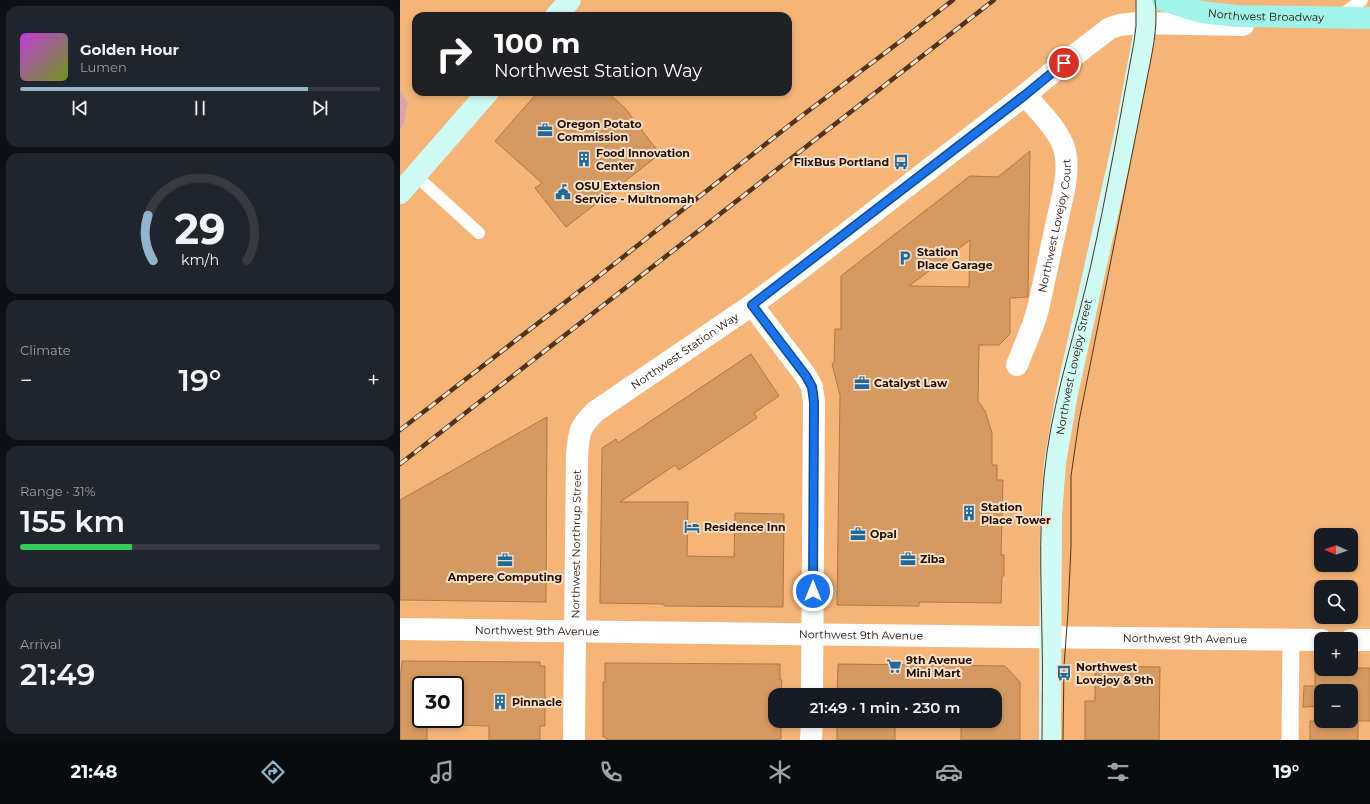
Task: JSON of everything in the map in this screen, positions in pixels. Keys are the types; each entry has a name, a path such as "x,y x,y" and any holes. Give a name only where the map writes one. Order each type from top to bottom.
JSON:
{"main road":[{"path":"560,12 570,0"},
{"name":"Northwest Lovejoy Street","path":"1050,740 1052,499 1054,463 1067,394 1128,122 1146,30 1147,0"},
{"name":"Northwest Broadway","path":"1163,0 1201,12 1237,16 1370,18"},
{"path":"400,192 484,96"}],"street":[{"name":"Northwest Station Way","path":"584,422 596,411 752,305 802,268 1110,28 1137,23 1370,27"},
{"name":"Northwest Lovejoy Court","path":"1017,365 1038,308 1067,173 1064,146 1058,135 1025,95"},
{"path":"752,305 806,376 812,387 814,402 812,688"},
{"name":"Northwest Northrup Street","path":"574,740 577,455 578,440 584,422"},
{"name":"Northwest 9th Avenue","path":"400,630 1314,640"},
{"path":"1290,740 1291,639"},
{"path":"1358,640 1370,640"},
{"path":"812,728 812,740"}],"lane":[{"path":"1325,27 1362,0"},
{"path":"414,175 479,233"}],"shaded area":[{"path":"400,91 408,103 404,122 400,130"}],"building":[{"name":"Food Innovation Center","path":"534,96 612,96 625,108 660,154 566,227 535,188 542,183 495,141"},
{"path":"1030,151 1028,297 1010,298 1010,334 999,345 979,345 978,401 985,411 992,433 992,465 997,465 997,480 1003,480 1001,555 1004,555 1004,576 1002,576 1001,603 919,602 919,606 837,605 840,395 832,364 834,363 835,329 841,329 841,276 970,176 998,177","holes":["970,240 969,287 909,286"]},
{"name":"Residence Inn","path":"751,354 779,396 754,413 757,418 679,470 675,465 620,502 688,502 687,556 734,557 735,513 784,514 783,607 664,606 664,604 600,603 602,448 616,439 618,443"},
{"path":"547,417 546,602 400,600 400,500"},
{"name":"Pinnacle","path":"402,661 540,662 540,666 545,666 545,726 540,726 540,740 489,740 489,726 464,725 464,676 412,676 412,728 427,728 427,740 400,740"},
{"path":"605,663 780,664 781,688 768,688 768,728 781,728 781,739 607,740 607,738 603,737 603,682 605,682"},
{"path":"838,664 1005,666 1020,682 1020,740 961,740 961,728 1002,728 1002,688 837,688"},
{"path":"1095,666 1160,667 1159,740 1085,740 1085,701 1095,701"},
{"path":"1358,668 1370,668 1370,721 1358,721 1358,684 1315,684 1315,676 1358,676"},
{"path":"1304,686 1314,686 1314,706 1303,707"},
{"path":"1310,721 1314,721 1314,728 1358,728 1358,740 1310,740"},
{"path":"837,728 895,728 895,740 837,740"}],"tram line":[{"path":"1042,740 1041,521 1044,475 1051,429 1061,383 1085,292 1108,184 1134,42 1136,26 1136,0"},
{"path":"1063,740 1064,666 1071,546 1071,476 1079,421 1152,53 1156,21 1155,0"}],"railway":[{"path":"400,430 599,276 791,124 953,0"},
{"path":"400,464 994,0"}],"place":[{"name":"Oregon Potato Commission","path":"545,130"},
{"name":"Food Innovation Center","path":"584,159"},
{"name":"FlixBus Portland","path":"901,162"},
{"name":"OSU Extension Service - Multnomah","path":"563,192"},
{"name":"Station Place Garage","path":"905,258"},
{"name":"Catalyst Law","path":"862,383"},
{"name":"Station Place Tower","path":"969,513"},
{"name":"Residence Inn","path":"692,527"},
{"name":"Opal","path":"858,534"},
{"name":"Ziba","path":"908,559"},
{"name":"Ampere Computing","path":"505,560"},
{"name":"9th Avenue Mini Mart","path":"894,666"},
{"name":"Northwest Lovejoy & 9th","path":"1064,673"},
{"name":"Pinnacle","path":"500,702"}],"route":[{"path":"813,591 814,402 812,387 806,376 752,305 1025,95 1064,63"}]}
